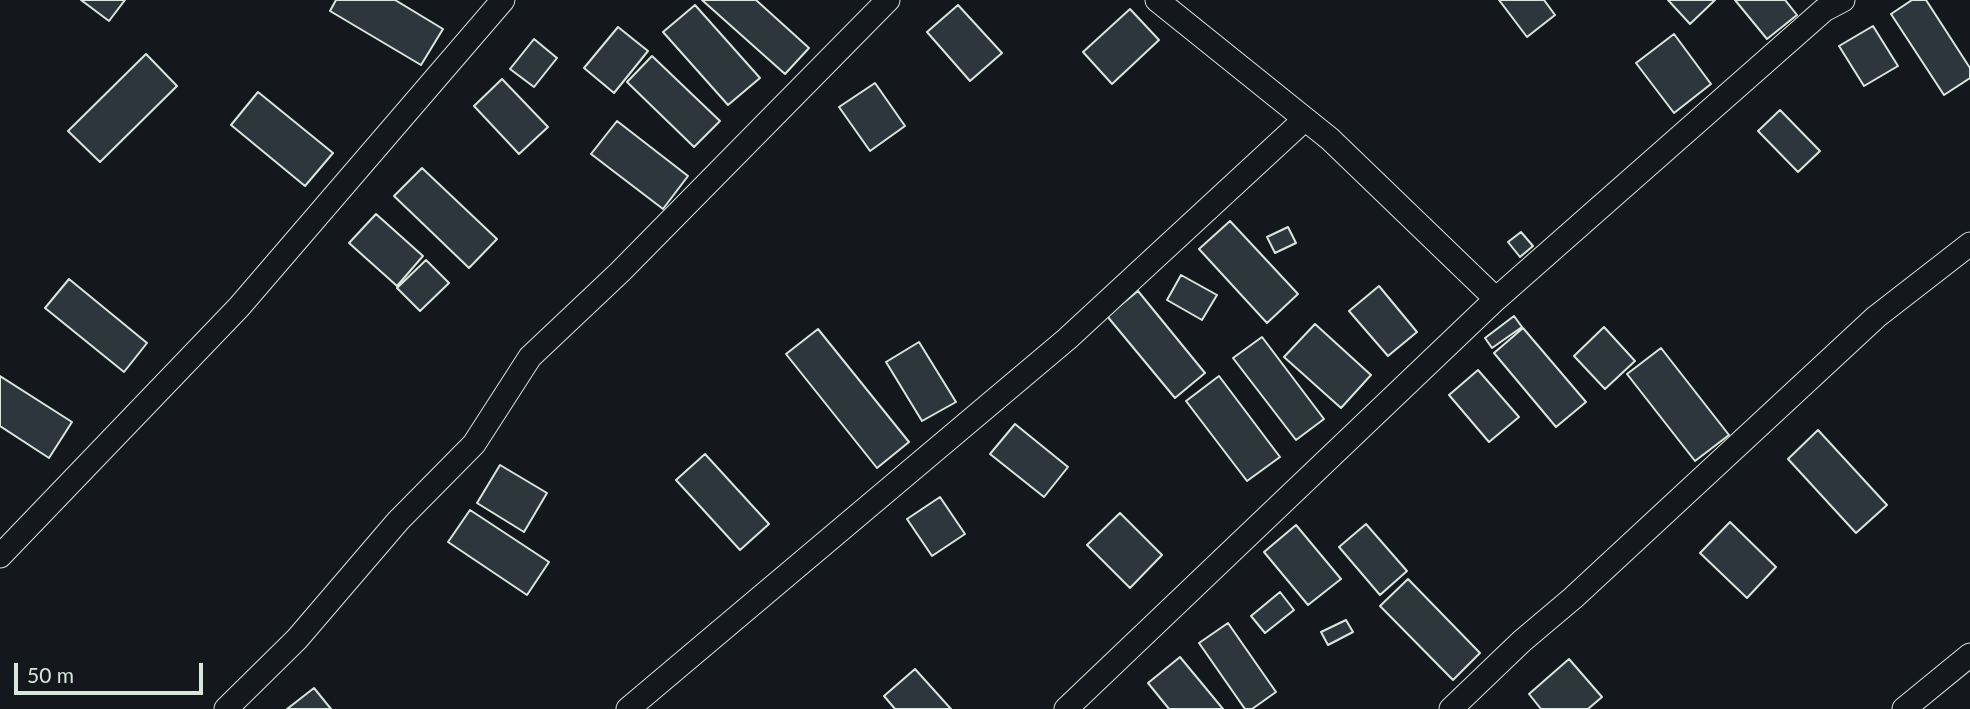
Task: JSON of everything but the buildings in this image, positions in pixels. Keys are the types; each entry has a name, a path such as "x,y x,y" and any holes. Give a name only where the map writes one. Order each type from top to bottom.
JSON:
{"street":[{"path":"0,556 239,307 503,0"},
{"path":"226,709 297,639 398,521 474,444 530,357 620,272 888,0"},
{"path":"1157,0 1329,139 1496,299"},
{"path":"1066,709 1496,299 1829,3"},
{"path":"628,709 1068,339 1304,120"},
{"path":"1451,709 1876,317 1970,244"},
{"path":"1904,709 1970,655"}]}
